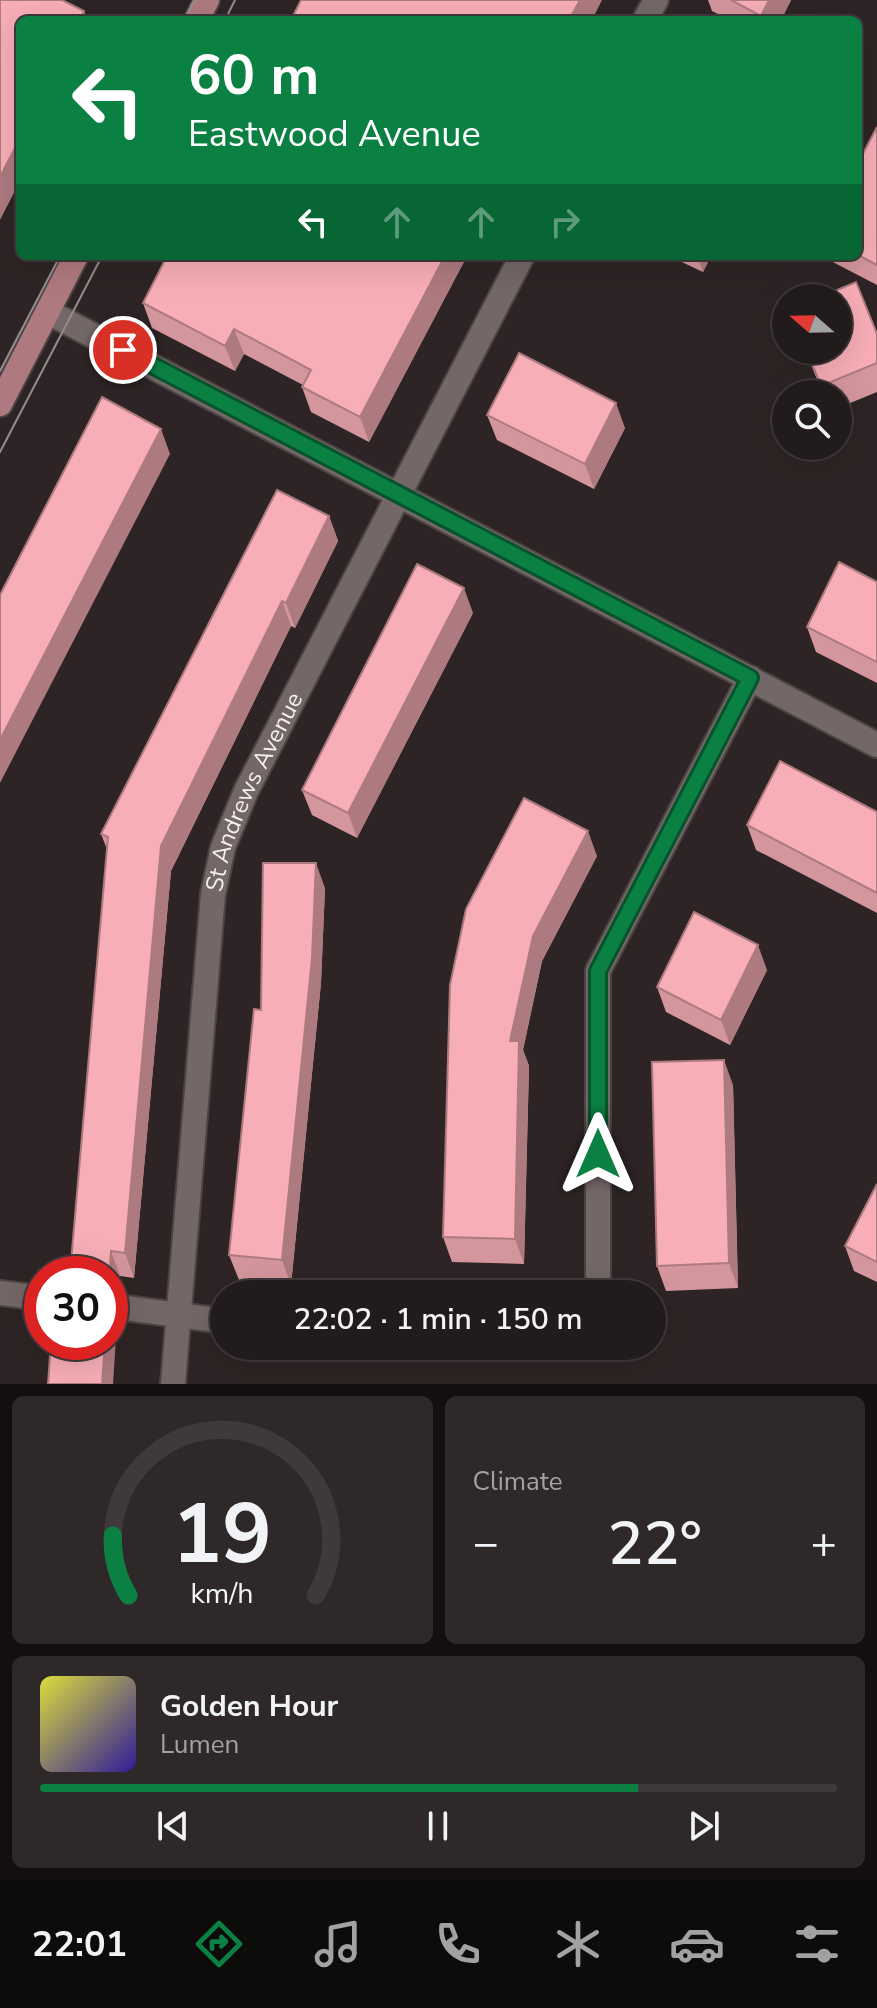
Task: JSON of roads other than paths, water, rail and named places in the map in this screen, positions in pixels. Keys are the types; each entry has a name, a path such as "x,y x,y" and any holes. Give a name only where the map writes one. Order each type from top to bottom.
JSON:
{"main road":[{"path":"0,404 74,260"}],"street":[{"name":"St Andrews Avenue","path":"173,1384 213,894 223,847 246,791 520,260"},
{"path":"48,312 399,492 877,745"},
{"path":"598,1276 598,971 750,678"},
{"path":"0,1293 24,1296"},
{"path":"128,1308 210,1319"}],"tram line":[{"path":"186,16 194,0"},
{"path":"227,16 235,0"},
{"path":"0,371 58,260"},
{"path":"0,452 100,260"}]}
